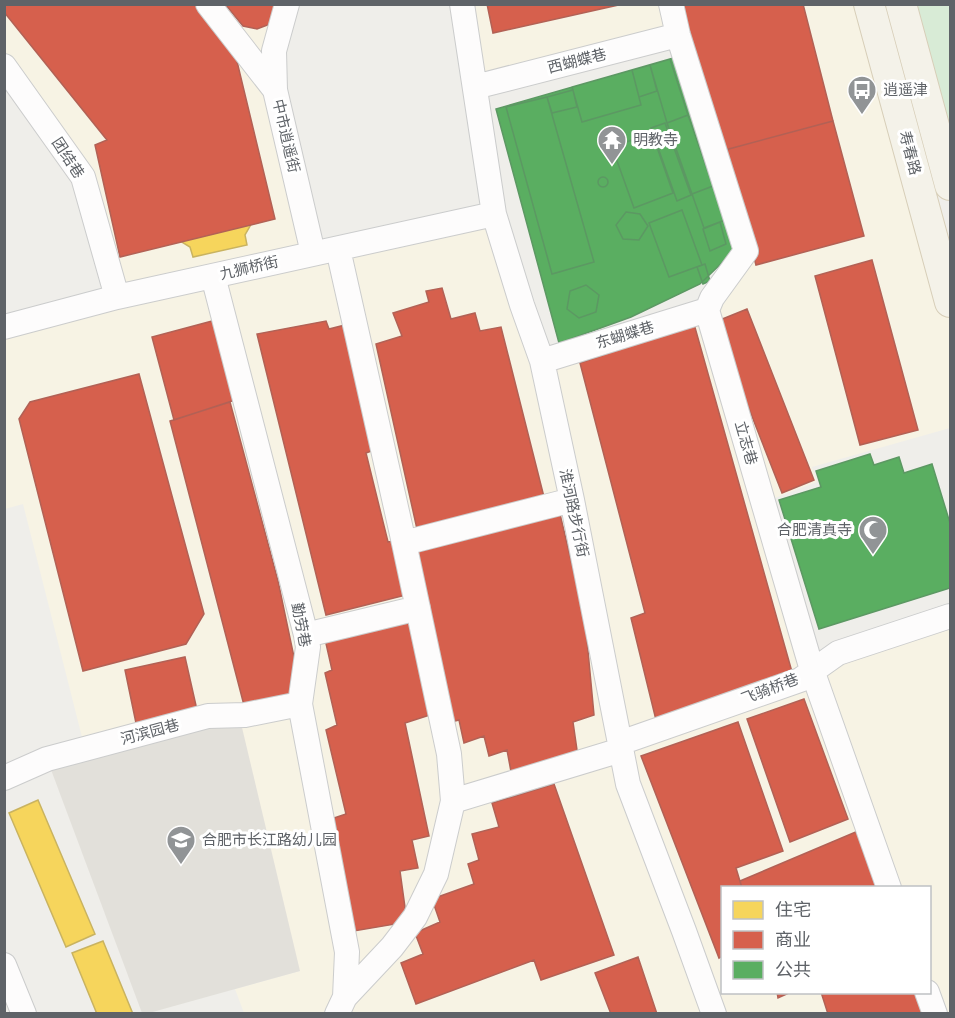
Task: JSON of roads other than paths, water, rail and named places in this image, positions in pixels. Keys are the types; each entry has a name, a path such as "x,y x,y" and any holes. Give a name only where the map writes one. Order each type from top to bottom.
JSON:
{"main road":[{"name":"寿春路","path":"869,4 951,302"},
{"name":"寿春路","path":"901,4 945,147 951,185"}],"street":[{"name":"中市逍遥街","path":"208,4 275,90 313,253"},
{"path":"275,90 274,51 287,4"},
{"name":"淮河路步行街","path":"462,4 494,214 542,361 628,784 714,1014"},
{"path":"671,4 678,35 746,251 712,298 707,310"},
{"name":"西蝴蝶巷","path":"475,87 678,35"},
{"name":"团结巷","path":"4,66 83,177 117,297"},
{"name":"九狮桥街","path":"4,327 117,297 494,214"},
{"path":"338,249 449,754 453,801 436,874 414,917 392,947 341,1005"},
{"name":"勤劳巷","path":"213,276 306,635 308,647 300,704 347,952 341,1005"},
{"name":"东蝴蝶巷","path":"542,361 707,310"},
{"name":"立志巷","path":"707,310 812,670 888,886"},
{"path":"404,543 572,500"},
{"path":"306,635 418,608"},
{"name":"飞骑桥巷","path":"453,801 620,746 800,680 838,653 951,616"},
{"name":"河滨园巷","path":"4,778 47,759 208,716 245,715 300,704"},
{"path":"4,965 24,1014"},
{"path":"927,994 935,1014"}],"place":[{"name":"逍遥津","path":"862,116"},
{"name":"明教寺","path":"612,166"},
{"name":"合肥清真寺","path":"873,556"},
{"name":"合肥市长江路幼儿园","path":"181,866"}]}
